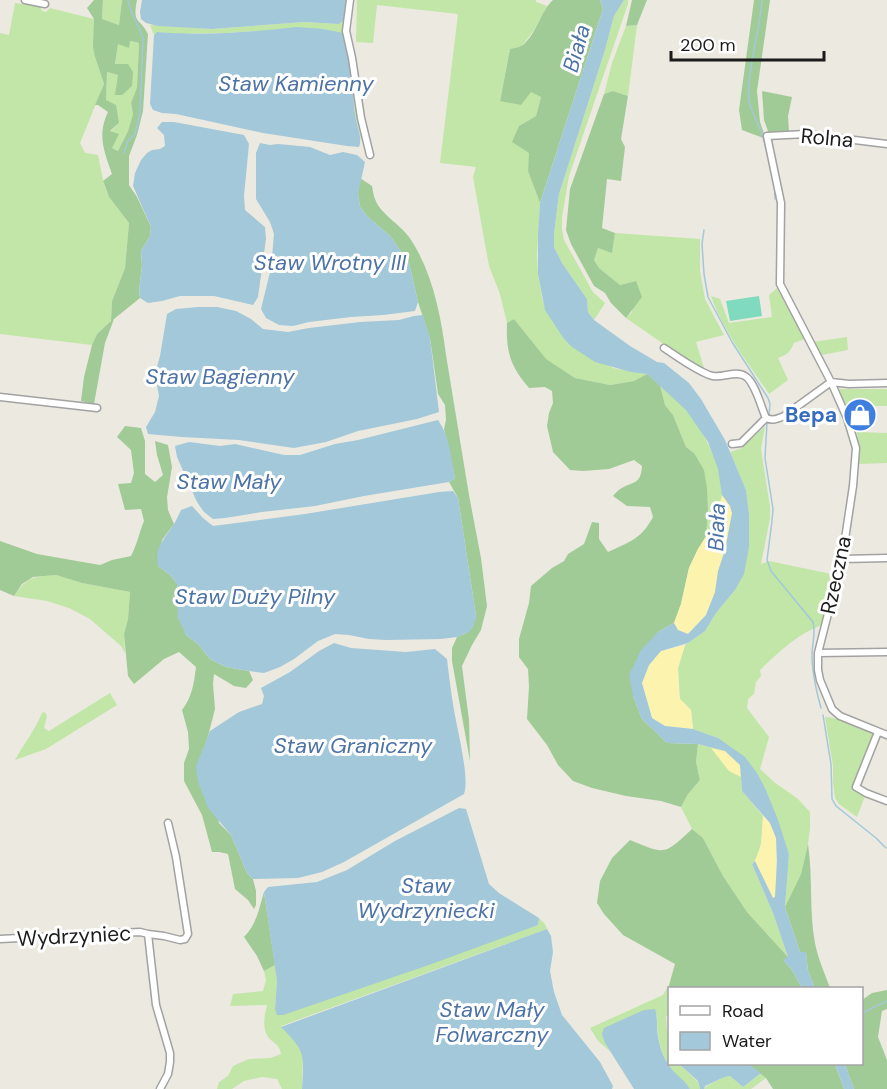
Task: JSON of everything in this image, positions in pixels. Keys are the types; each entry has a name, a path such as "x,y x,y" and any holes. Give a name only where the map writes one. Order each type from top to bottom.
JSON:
{"street":[{"path":"25,0 45,4"},
{"path":"350,0 346,31 361,118 370,155"},
{"name":"Rolna","path":"767,136 806,134 887,144"},
{"name":"Rzeczna","path":"767,136 782,203 780,284 831,382 847,418 856,448 842,559 818,653 820,680 832,709 840,716 887,735"},
{"path":"664,348 705,374 721,377 743,374 750,380 766,418 771,420 784,416 831,382 887,383"},
{"path":"0,397 97,408"},
{"path":"732,444 741,443 766,418"},
{"path":"842,559 887,558"},
{"path":"818,653 887,652"},
{"path":"879,732 856,787 887,801"},
{"name":"Wydrzyniec","path":"0,939 140,932 185,939 188,934 176,857 168,823"},
{"name":"Wydrzyniec","path":"148,934 156,1005 170,1053 168,1074 160,1089"}],"green space":[{"path":"94,0 103,0 102,19 119,25 122,0 137,0 136,17 148,34 143,111 129,156 129,185 151,227 150,236 141,251 140,298 114,319 105,343 94,404 81,401 84,377 97,334 111,321 112,301 125,268 129,223 109,197 103,181 112,174 102,136 108,112 95,105 104,84 93,47 94,19 87,8","holes":["130,41 139,43 137,87 131,103 133,114 118,151 112,148 119,134 110,131 119,123 116,105 106,100 107,72 118,75 115,95 122,95 132,86 133,72 128,64 115,64 118,44 129,48"]},
{"path":"103,0 122,0 119,25 102,19"},
{"path":"346,0 348,0 345,21 365,139 361,139 355,116 352,73 345,39 255,31 177,34 158,32 154,35 150,25 212,29 304,22 339,24 343,21"},
{"path":"357,0 536,0 547,6 522,46 510,49 500,100 521,105 531,91 541,97 536,116 519,126 530,153 528,171 540,203 537,255 543,302 564,339 613,368 647,374 634,381 610,385 575,378 546,360 514,319 507,323 500,294 489,266 473,177 476,167 440,163 458,14 377,5 373,43 356,42"},
{"path":"553,0 600,0 603,9 540,203 528,171 529,153 512,142 519,126 536,116 541,97 531,92 521,105 500,101 510,49 522,46 528,40"},
{"path":"624,0 628,0 628,4 569,176 562,217 564,240 593,292 605,303 594,320 588,312 587,299 562,263 554,247 554,234 559,194 614,16"},
{"path":"632,0 647,0 637,25 626,26"},
{"path":"754,0 770,0 757,91 760,122 766,139 742,130 739,110"},
{"path":"25,2 40,6 42,11 46,12 50,8 94,19 95,57 104,84 80,143 85,153 98,155 109,197 129,223 125,268 112,301 111,321 97,334 92,345 0,334 0,33 9,35 15,3"},
{"path":"637,25 628,96 613,91 604,94 612,63 626,26"},
{"path":"129,41 139,43 137,87 131,103 133,114 128,131 118,151 112,148 110,132 119,123 106,100 107,72 118,75 132,85 115,64 118,43 129,48"},
{"path":"613,91 628,96 621,139 625,147 621,181 607,179 602,228 615,233 612,253 598,248 594,260 599,268 620,285 636,281 642,297 626,318 611,303 605,293 594,286 566,230 570,189 604,94"},
{"path":"762,91 792,97 788,116 789,132 769,134 764,120"},
{"path":"360,178 372,186 378,205 405,232 417,250 434,293 441,324 481,558 487,606 481,630 462,666 469,720 470,761 452,661 452,648 457,637 472,628 476,616 458,498 449,482 455,478 444,429 445,405 438,394 430,338 418,302 409,263 390,236 360,207 358,194"},
{"path":"615,233 700,239 700,271 705,299 724,335 696,342 705,371 626,318 632,312 635,281 620,285 599,268 594,260 598,248 612,252"},
{"path":"777,288 805,339 794,343 784,356 778,358 788,380 769,394 729,334 711,296 720,299 729,323 772,317 769,295"},
{"path":"759,296 762,316 730,321 726,301"},
{"path":"514,319 546,359 575,378 610,385 634,381 647,374 660,385 665,405 673,415 686,447 694,453 704,470 708,513 706,537 689,568 674,623 658,632 633,696 642,719 667,743 698,744 696,762 700,780 681,807 592,788 573,781 558,765 547,745 527,719 528,669 519,657 519,639 529,603 531,586 564,561 568,554 584,544 592,522 599,523 599,539 608,552 640,535 653,517 650,507 627,506 613,496 620,489 638,480 642,466 634,460 609,469 570,470 553,452 547,426 553,403 552,391 545,387 529,388 517,373 507,342 507,323"},
{"path":"847,337 848,350 821,355 813,342"},
{"path":"660,385 680,403 693,419 717,464 722,498 720,509 706,537 708,513 694,453 686,447 673,415 665,405"},
{"path":"839,389 887,389 887,406 846,406"},
{"path":"125,426 141,428 145,441 145,474 155,482 163,475 155,441 168,445 172,467 167,497 168,510 174,524 162,540 158,566 177,584 186,635 198,644 210,659 226,667 249,671 253,680 246,688 234,686 214,674 215,709 206,744 219,823 231,835 247,873 253,879 256,891 254,909 248,900 235,889 228,854 212,852 202,815 184,781 184,763 189,749 188,732 182,710 190,695 196,667 179,652 164,659 134,684 128,676 124,634 128,619 130,592 82,583 56,575 33,577 22,584 14,596 0,590 0,541 37,554 100,565 131,556 144,521 141,509 125,510 118,484 131,483 134,473 131,450 117,437"},
{"path":"765,426 761,449 770,518 761,564 769,561 836,575 822,625 797,638 760,670 761,676 756,682 754,694 748,699 747,708 769,737 760,769 798,799 810,812 808,844 801,874 785,907 789,854 766,790 718,738 693,729 691,710 680,699 678,668 685,645 705,631 735,590 749,547 749,513 746,490 730,452 742,448"},
{"path":"857,432 887,433 887,463 859,464"},
{"path":"56,575 82,583 130,592 128,619 124,634 125,653 121,646 90,619 69,608 47,601 14,596 27,581 42,576"},
{"path":"110,693 117,705 46,749 15,760 42,713 45,712 47,716 44,728 49,731"},
{"path":"825,717 844,721 875,733 854,789 865,796 857,817 839,804 835,798 833,766"},
{"path":"698,744 725,751 740,765 742,791 763,816 760,847 752,864 773,913 788,957 747,912 723,876 703,838 692,829 681,807 700,780 696,762"},
{"path":"692,829 703,838 723,876 747,912 788,957 784,961 801,987 670,987 675,964 623,935 604,914 597,903 600,881 612,858 630,840 658,850 670,848"},
{"path":"808,844 815,943 830,987 815,987 808,971 806,953 800,952 785,907 801,874"},
{"path":"264,892 275,965 264,971 244,937 255,921"},
{"path":"539,918 547,929 281,1026 297,1043 303,1056 302,1089 282,1089 277,1079 262,1077 244,1081 232,1089 217,1089 219,1082 228,1076 233,1066 249,1059 271,1058 281,1054 279,1047 265,1031 264,1020 267,1005 230,1006 233,994 263,991 266,980 264,971 275,965 277,981 275,1009 538,925"},
{"path":"669,985 668,1016 666,1016 668,1064 659,1043 657,1015 605,1043 611,1052 598,1041 590,1028 663,995"},
{"path":"887,990 887,1009 882,1011 878,1037 887,1060 887,1089 854,1089 845,1065 863,1065 863,999 872,993"},
{"path":"669,1065 680,1065 698,1082 700,1089 690,1089"},
{"path":"749,1065 835,1065 844,1089 773,1089 766,1078"},
{"path":"761,1073 766,1078 751,1089 704,1089 730,1076 743,1087"}],"sand":[{"path":"722,495 732,513 715,592 706,615 688,634 678,630 674,623 689,568 716,520"},
{"path":"685,645 678,668 679,694 680,699 691,710 693,729 665,726 652,718 642,683 649,665 661,651"},
{"path":"711,748 725,751 740,765 741,777 729,771"},
{"path":"763,816 770,823 776,838 776,897 773,898 755,861 761,845"}],"water":[{"path":"142,0 346,0 343,21 339,24 304,22 212,29 158,26 146,23 141,19"},
{"path":"600,0 624,0 614,16 559,194 554,247 562,263 587,299 588,312 594,320 630,346 657,362 664,363 689,383 701,399 725,440 746,490 749,514 749,547 744,574 735,590 705,631 688,643 661,651 649,665 642,683 652,718 665,726 693,729 718,738 745,757 757,773 778,820 789,854 785,907 800,952 806,952 808,971 815,987 801,987 783,960 788,957 773,913 752,864 755,861 773,898 775,897 776,838 770,823 742,791 740,765 725,751 698,744 667,743 642,719 633,696 629,675 641,650 658,632 674,623 678,630 688,634 706,615 715,592 732,513 722,495 718,469 708,442 686,410 647,374 595,362 564,339 545,310 538,274 540,203 603,9"},
{"name":"Staw Kamienny","path":"297,27 343,33 350,63 360,139 359,147 263,133 153,110 150,104 154,35 157,32 227,33"},
{"path":"162,122 174,122 244,135 249,144 244,196 245,210 265,227 266,239 258,297 253,305 214,296 180,296 148,303 140,298 141,251 150,236 151,227 133,186 135,173 141,160 152,150 165,146 164,135 157,128"},
{"name":"Staw Wrotny III","path":"260,143 310,147 330,155 343,152 357,155 365,162 358,194 360,207 390,236 409,263 418,302 415,311 309,322 293,326 279,325 266,318 261,309 271,268 274,234 270,222 256,199 256,153"},
{"name":"Staw Bagienny","path":"217,307 236,311 263,329 288,332 360,322 399,320 423,315 430,338 439,412 358,431 326,442 294,448 239,440 148,434 146,427 155,412 159,396 155,374 167,314 176,309"},
{"name":"Staw Mały","path":"438,420 448,441 451,455 455,478 449,482 315,506 225,518 213,519 197,502 177,457 175,446 189,442 220,446 235,444 284,455 300,455 335,444"},
{"name":"Staw Duży Pilny","path":"453,491 458,498 476,616 469,632 457,637 386,640 335,634 318,641 280,667 264,673 226,667 210,659 198,644 186,635 178,618 177,584 158,566 157,559 161,543 181,510 192,506 213,526"},
{"name":"Staw Graniczny","path":"334,643 351,648 406,652 435,649 447,659 464,765 464,794 344,862 322,872 298,878 253,879 247,873 231,835 208,808 198,782 196,766 210,731 239,712 262,704 264,696 261,688"},
{"name":"Staw Wydrzyniecki","path":"459,808 466,809 489,884 499,893 539,918 538,925 426,966 283,1015 277,1015 275,1009 277,981 264,892 268,887 317,882 347,870 395,841"},
{"name":"Staw Mały Folwarczny","path":"547,929 551,936 553,952 550,971 562,1015 600,1062 613,1086 612,1089 302,1089 302,1054 295,1042 281,1027"},
{"path":"655,1009 663,1056 670,1068 690,1089 634,1089 605,1043 602,1034 604,1028 644,1010"},
{"path":"680,1065 749,1065 761,1073 743,1087 730,1076 705,1086 704,1089 700,1089 698,1081"},
{"path":"835,1065 845,1065 854,1089 844,1089"}],"waterway":[{"path":"124,153 128,141 135,134 140,113 143,39 128,0"},
{"path":"762,0 750,75 749,99 768,157"},
{"path":"775,191 775,199"},
{"path":"704,230 702,244 708,297 732,342 768,398 769,416"},
{"path":"767,423 765,458 773,509 767,560 771,571 813,622 813,669 821,708"},
{"path":"823,715 831,764 832,799 836,806 886,848"},
{"path":"863,1013 887,1001"}],"place":[{"name":"Bepa","path":"860,415"}],"water label":[{"name":"Biała","path":"576,48"},
{"name":"Biała","path":"716,527"}]}
